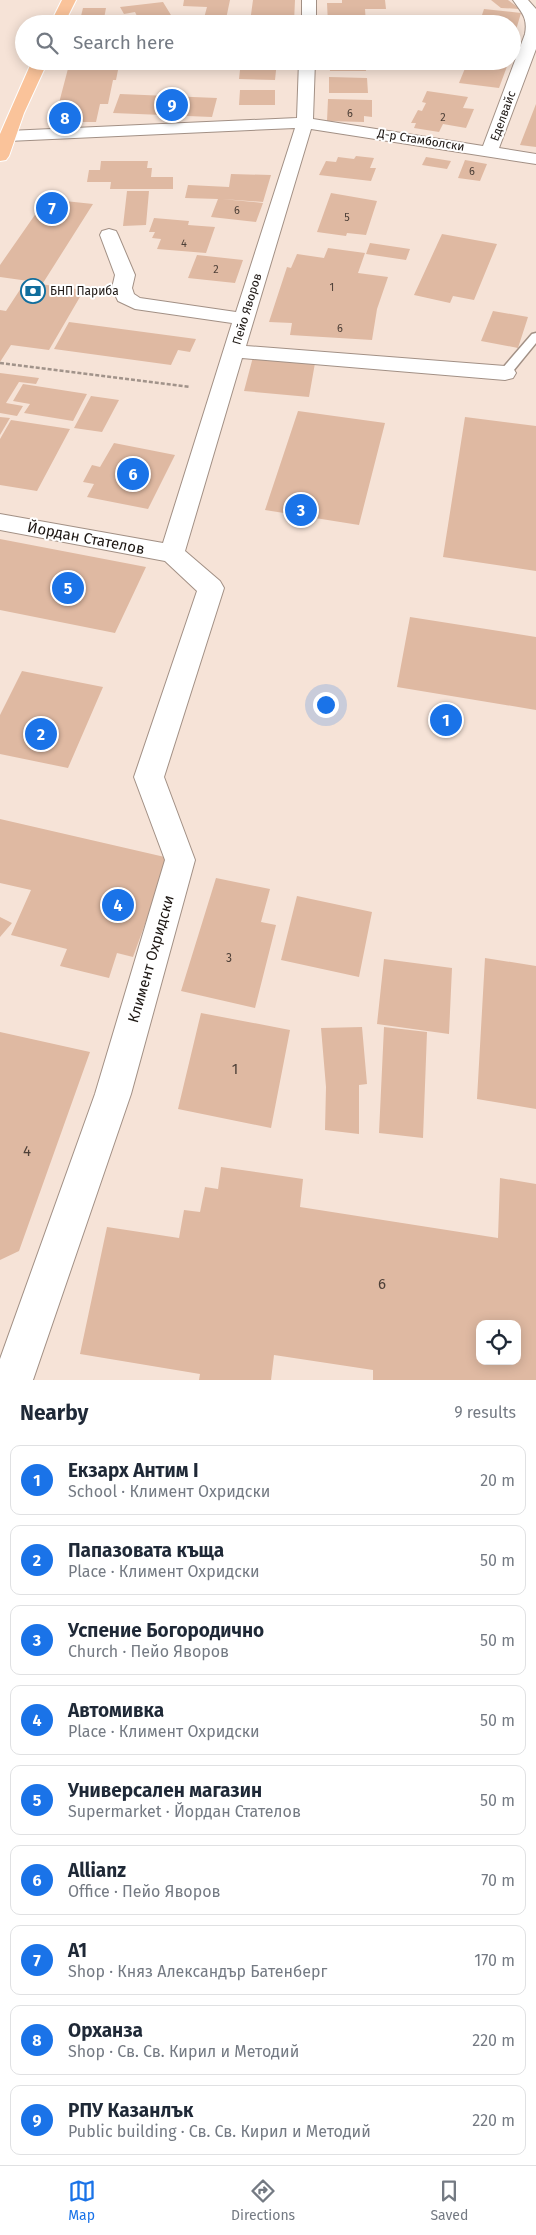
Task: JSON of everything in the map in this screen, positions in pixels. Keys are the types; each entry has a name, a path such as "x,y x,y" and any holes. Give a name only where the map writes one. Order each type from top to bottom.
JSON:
{"main road":[{"path":"62,15 69,0"},
{"path":"0,156 36,70"}],"street":[{"path":"309,15 310,0"},
{"name":"Еделвайс","path":"520,0 533,11 536,23 521,64"},
{"name":"Пейо Яворов","path":"172,554 305,123 307,70"},
{"name":"Еделвайс","path":"490,150 519,70"},
{"name":"Д-р Стамболски","path":"8,136 305,123 490,150 536,159"},
{"path":"109,235 125,275 122,288 125,297 135,303 244,319"},
{"path":"234,351 505,373"},
{"name":"Йордан Стателов","path":"0,522 172,554"},
{"name":"Климент Охридски","path":"21,1378 113,1094 180,860 149,777 212,588 172,554"}],"lane":[{"path":"505,373 536,336"}],"path":[{"path":"0,363 221,391"}],"building":[{"path":"184,0 230,0 227,15 205,15 207,7 183,6"},
{"path":"253,0 295,0 294,15 251,15"},
{"path":"342,0 385,0 386,9 365,9 365,15 328,15 327,3 342,3"},
{"path":"491,0 508,0 520,9 501,8"},
{"path":"163,2 171,15 136,15 135,12 124,14 120,7"},
{"path":"83,8 106,8 105,15 81,15"},
{"path":"484,9 521,13 520,15 482,15"},
{"path":"68,70 118,70 116,80 113,80 108,104 100,104 96,122 54,122"},
{"path":"240,70 276,70 275,80 239,79"},
{"path":"330,70 366,71 330,71"},
{"path":"464,70 506,70 499,88 459,83"},
{"path":"329,77 367,78 368,93 329,93"},
{"path":"240,90 275,90 275,105 239,105"},
{"path":"427,91 468,97 463,108 474,109 466,128 443,124 439,132 414,128 416,123 411,123 418,110 422,111 426,103 422,102"},
{"path":"120,94 217,98 212,117 113,113"},
{"path":"328,99 372,100 372,117 364,116 364,122 327,121"},
{"path":"536,104 536,147 520,145"},
{"path":"356,156 374,158 370,168 376,168 371,181 319,175 326,161 336,162 338,157 354,159"},
{"path":"426,157 451,161 447,169 422,165"},
{"path":"465,160 487,164 480,181 458,178"},
{"path":"101,161 148,161 147,168 152,168 151,177 173,177 173,189 110,189 111,182 87,182 89,170 100,170"},
{"path":"231,174 271,175 263,202 222,199 263,203 256,222 211,217 218,199 185,198 188,185 229,187"},
{"path":"127,191 149,191 146,225 123,226"},
{"path":"331,193 377,201 366,235 347,233 346,236 317,232"},
{"path":"46,199 93,204 43,283 0,277 0,265"},
{"path":"154,218 189,221 188,225 215,227 206,253 157,249 161,239 152,238 155,232 149,232"},
{"path":"442,234 497,244 474,300 453,296 450,303 414,295"},
{"path":"370,243 410,249 406,260 366,254"},
{"path":"328,248 365,253 358,273 388,277 377,309 372,340 290,335 292,323 269,322 287,267 291,268 297,254 324,258"},
{"path":"197,255 243,260 235,283 188,278"},
{"path":"25,282 84,290 49,350 11,345 0,362 0,310 6,311"},
{"path":"493,311 528,317 518,348 481,341"},
{"path":"69,322 196,339 190,352 178,350 171,365 54,349"},
{"path":"253,357 315,363 309,397 244,391"},
{"path":"0,373 39,378 36,384 19,382 6,403 23,406 17,416 0,413"},
{"path":"23,384 87,394 73,421 24,413 30,404 13,401"},
{"path":"91,396 119,400 102,432 74,428"},
{"path":"298,411 385,423 359,525 265,510"},
{"path":"0,417 10,418 0,435"},
{"path":"465,417 536,426 536,571 443,557"},
{"path":"11,420 70,429 37,491 0,485 0,439"},
{"path":"114,443 175,455 148,509 87,497 94,484 83,482 92,465 100,467"},
{"path":"0,539 146,567 115,633 0,610"},
{"path":"410,617 536,637 536,710 397,687"},
{"path":"22,671 103,687 68,768 0,754 0,715"},
{"path":"0,819 169,858 133,957 117,953 109,978 60,966 67,949 11,935 31,890 0,883"},
{"path":"216,878 270,889 261,922 276,925 255,1008 181,991"},
{"path":"297,896 372,912 359,977 281,960"},
{"path":"0,917 12,923 0,937"},
{"path":"485,958 536,966 536,1109 477,1099"},
{"path":"384,959 452,968 449,1034 377,1024"},
{"path":"201,1013 290,1030 271,1128 178,1109"},
{"path":"362,1027 367,1084 359,1085 359,1134 325,1130 326,1087 321,1028"},
{"path":"384,1027 427,1032 423,1138 379,1133"},
{"path":"0,1032 90,1052 19,1251 0,1260"},
{"path":"221,1167 303,1179 300,1207 498,1238 500,1178 536,1184 536,1380 373,1380 373,1370 274,1355 271,1380 199,1380 200,1374 80,1354 107,1227 179,1238 184,1210 200,1212 205,1187 218,1189"}],"place":[{"name":"РПУ Казанлък","path":"172,105"},
{"name":"Орханза","path":"65,118"},
{"name":"A1","path":"52,208"},
{"name":"БНП Париба","path":"33,291"},
{"name":"Allianz","path":"133,474"},
{"name":"Успение Богородично","path":"301,510"},
{"name":"Универсален магазин","path":"68,588"},
{"name":"Екзарх Антим I","path":"446,720"},
{"name":"Папазовата къща","path":"41,734"},
{"name":"Автомивка","path":"118,905"}]}
